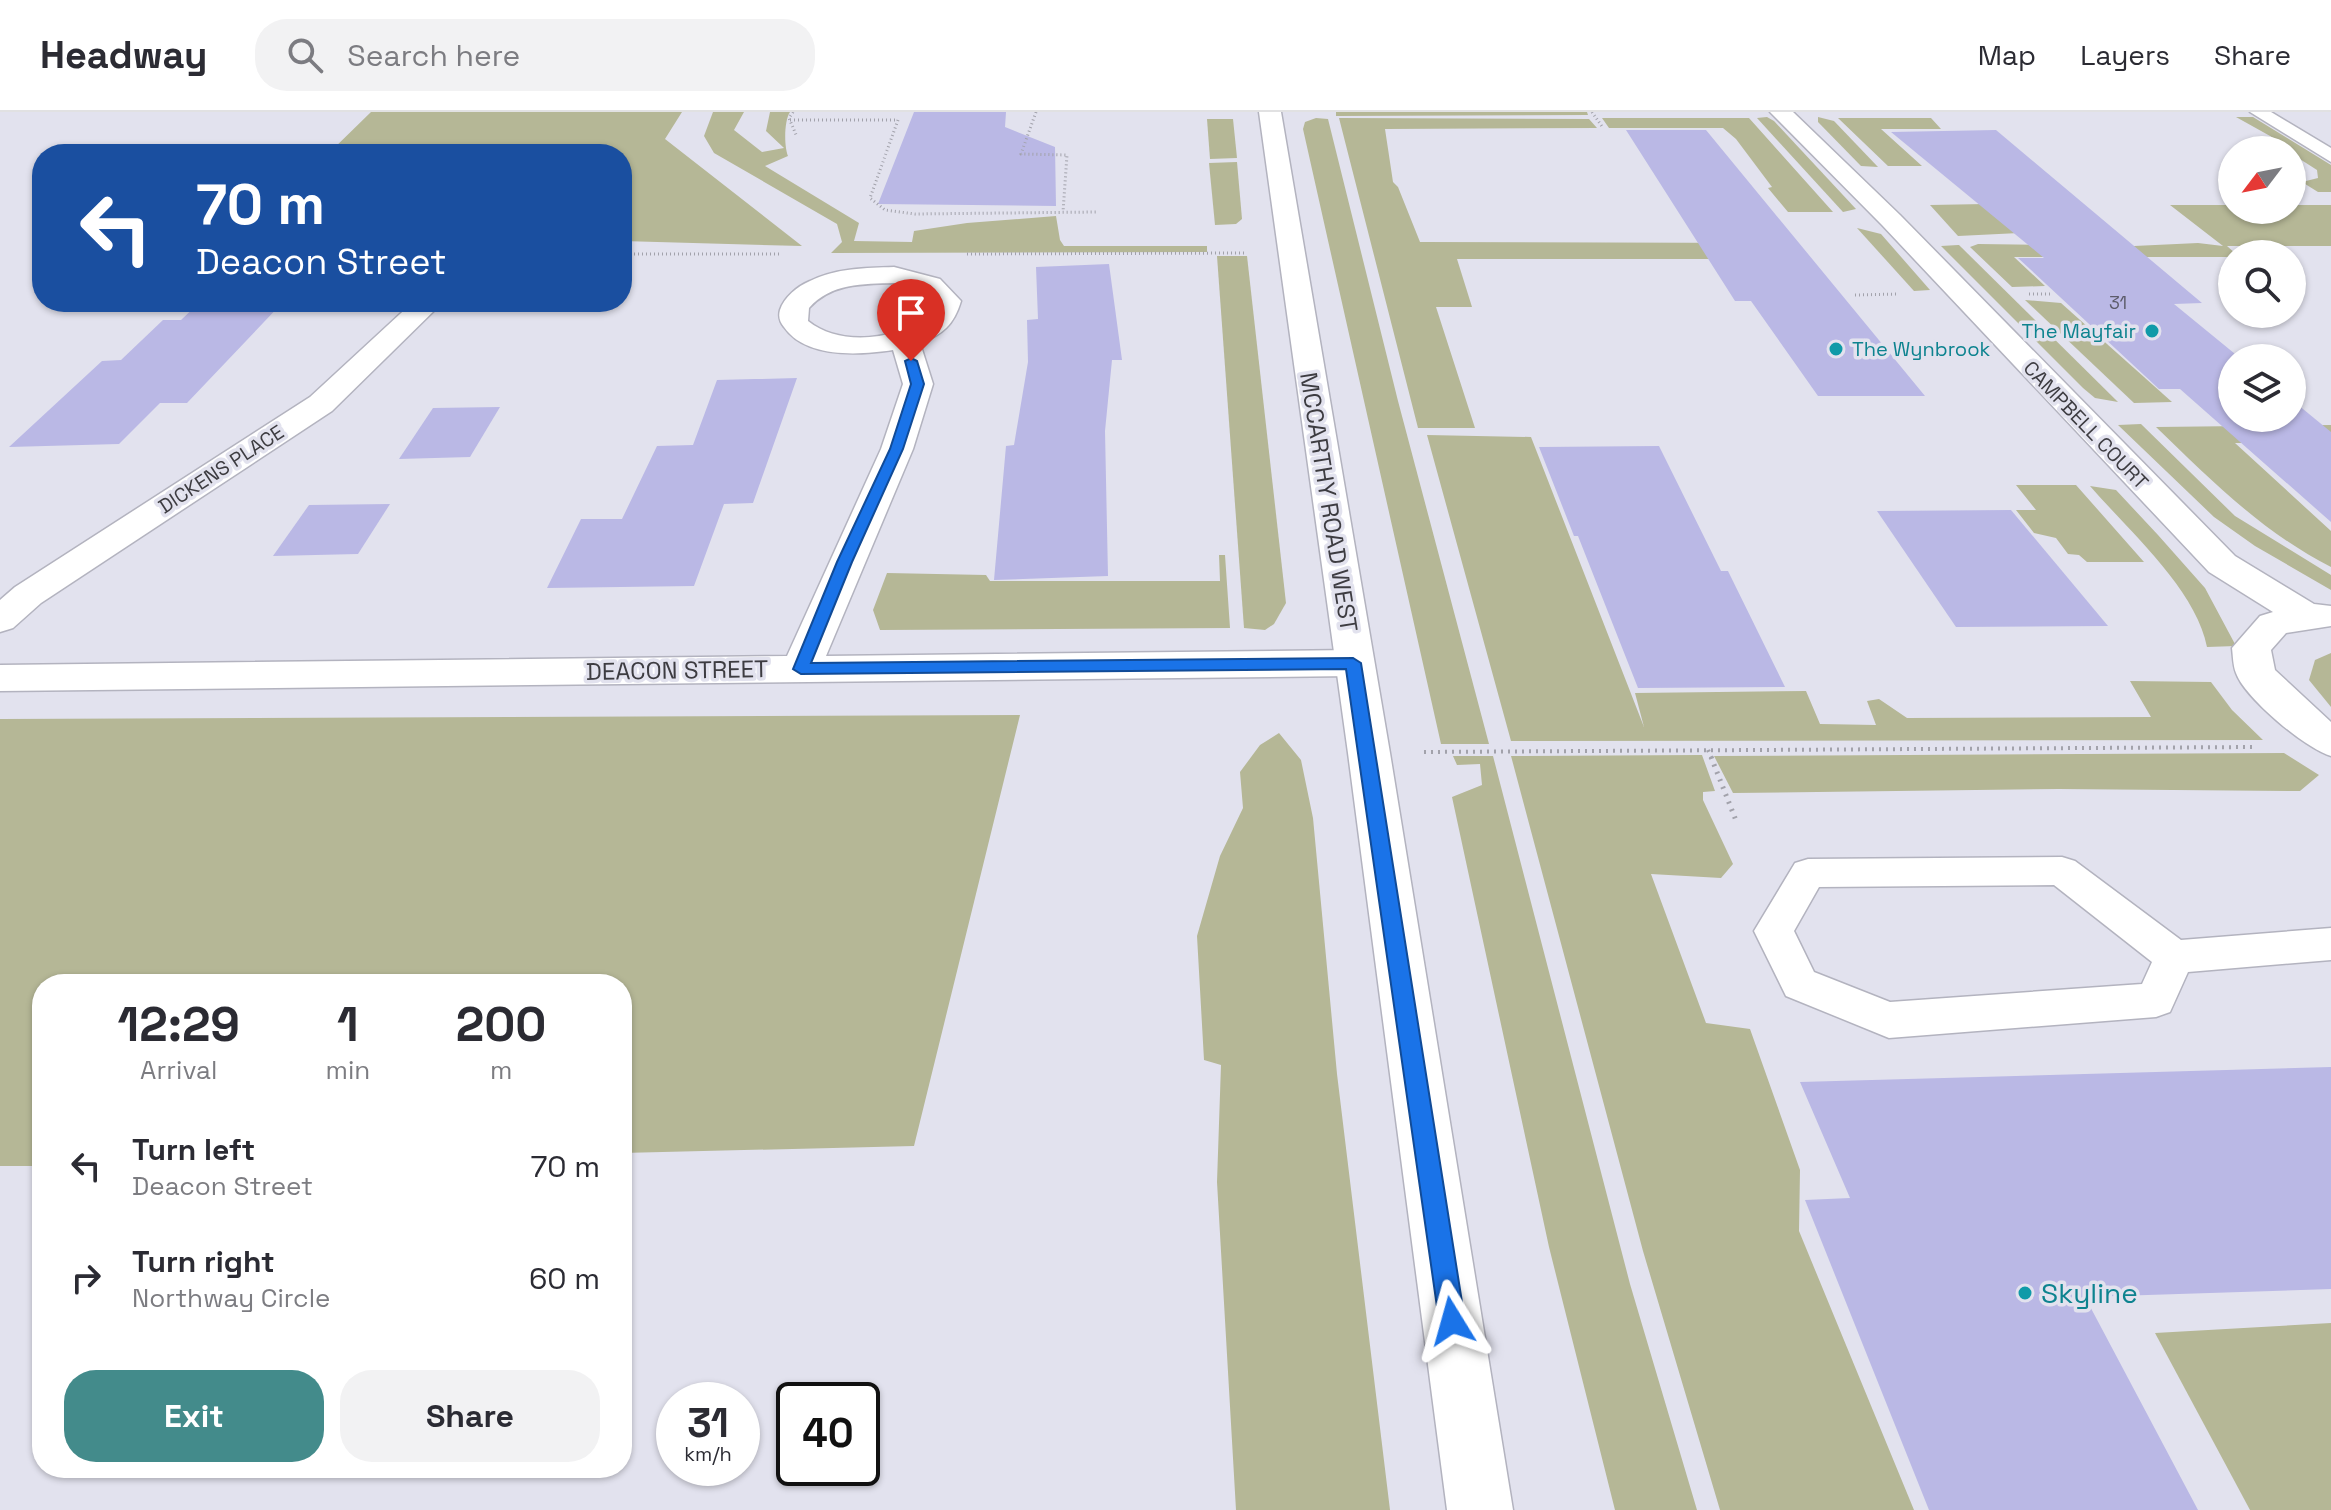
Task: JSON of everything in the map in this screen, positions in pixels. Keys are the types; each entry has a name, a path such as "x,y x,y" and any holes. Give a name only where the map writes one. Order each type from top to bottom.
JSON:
{"street":[{"name":"MCCARTHY ROAD WEST","path":"1270,112 1369,753 1480,1510"},
{"name":"CAMPBELL COURT","path":"1781,112 1891,220 2222,564 2319,616"},
{"path":"894,275 925,281 940,290 947,301 942,318 927,330 904,339 863,345 824,341 798,328 792,317 794,307 814,290 859,276 894,275"},
{"name":"DICKENS PLACE","path":"0,620 28,595 321,404 418,312"},
{"path":"801,669 845,562 897,449 918,384 904,339"},
{"name":"CAMPBELL COURT","path":"2319,616 2273,624 2251,648 2256,674 2308,727 2331,742"},
{"name":"DEACON STREET","path":"0,678 1353,663"}],"lane":[{"path":"2259,112 2331,156"},
{"path":"2174,957 2156,1000 1889,1020 1800,984 1774,931 1808,873 2062,871 2174,957 2331,944"}],"path":[{"path":"793,112 790,120 797,137"},
{"path":"1036,112 1032,132 1021,154 1067,155 1063,212"},
{"path":"1592,112 1603,128"},
{"path":"790,120 898,120 870,198 885,210 915,214 1096,212"},
{"path":"1369,753 2267,747"},
{"path":"1708,750 1737,823"}],"green space":[{"path":"371,112 682,112 665,139 802,246 632,241 632,144 338,144"},
{"path":"713,112 744,112 734,130 762,152 784,148 766,131 770,112 790,112 785,134 788,156 765,166 859,223 854,241 912,242 914,231 1056,216 1064,246 1207,246 1207,252 831,253 842,242 837,224 714,153 704,136"},
{"path":"1336,112 1587,112 1588,115 1336,116"},
{"path":"1767,117 1856,209 1843,212 1757,118"},
{"path":"1818,117 1834,121 1878,167 1861,166 1818,122"},
{"path":"2236,117 2253,117 2284,136 2270,136"},
{"path":"1316,118 1328,119 1398,401 1489,744 1441,744 1303,129 1305,122"},
{"path":"1339,118 1589,119 1597,128 1385,129 1393,182 1398,187 1420,242 1769,243 1757,259 1457,259 1472,307 1436,307 1475,428 1418,428"},
{"path":"1602,118 1749,118 1833,212 1788,212 1736,139 1723,128 1609,128"},
{"path":"1838,118 1931,118 1941,129 1881,129 1922,166 1888,166"},
{"path":"1207,119 1233,119 1237,158 1210,159"},
{"path":"2306,150 2331,165 2331,192 2318,192 2306,184 2306,181 2318,178 2317,170 2306,163"},
{"path":"1237,162 1242,219 1236,224 1215,225 1209,163"},
{"path":"1985,204 2019,233 1958,236 1930,205"},
{"path":"2170,205 2218,205 2218,224 2306,224 2306,205 2331,205 2331,246 2306,246 2306,240 2218,242"},
{"path":"1857,228 1881,234 1930,290 1914,291"},
{"path":"2198,243 2218,245 2218,257 2014,257 2045,286 2012,287 1970,247 1978,244 2134,246"},
{"path":"1959,245 2118,402 2095,398 2083,388 1941,246"},
{"path":"1217,256 1247,256 1286,603 1274,624 1265,630 1244,628"},
{"path":"2025,300 2061,303 2172,402 2134,403"},
{"path":"2141,424 2235,516 2331,575 2331,590 2255,546 2214,517 2118,425"},
{"path":"2306,425 2331,425 2331,443 2235,443 2331,531 2331,567 2260,521 2156,427 2218,426 2218,432 2306,432"},
{"path":"1427,435 1531,437 1644,727 1635,693 1806,691 1820,724 1876,725 1867,701 1879,699 1907,718 2151,717 2130,681 2211,682 2232,710 2263,740 1511,741"},
{"path":"2016,485 2076,485 2144,562 2087,562 2079,555 2068,554 2056,538 2034,533 2016,510 2036,510"},
{"path":"2090,486 2116,490 2158,535 2205,588 2236,646 2207,647 2200,625 2175,582"},
{"path":"1219,555 1225,555 1230,628 880,630 873,610 887,573 986,575 990,581 1220,581"},
{"path":"2331,653 2331,707 2309,680 2315,660"},
{"path":"1020,715 914,1146 632,1153 632,974 32,974 32,1166 0,1166 0,719"},
{"path":"1279,733 1301,760 1313,818 1337,1074 1390,1510 1236,1510 1217,1182 1221,1065 1204,1060 1197,936 1220,856 1243,808 1240,772 1260,745"},
{"path":"2284,753 2319,775 2300,791 2059,789 1733,793 1714,756"},
{"path":"1702,755 1715,791 1703,792 1703,800 1733,864 1721,878 1651,874 1706,1023 1750,1029 1800,1170 1799,1231 1914,1510 1720,1510 1643,1251 1511,756"},
{"path":"1453,756 1493,756 1630,1284 1697,1510 1615,1510 1549,1247 1452,797 1482,785 1480,764 1457,765"},
{"path":"2331,1323 2331,1510 2250,1510 2155,1333"}],"building":[{"path":"914,112 1006,112 1005,127 1055,147 1056,206 878,204"},
{"path":"1626,130 1706,130 1925,396 1818,396 1751,301 1735,301"},
{"path":"1996,130 2202,303 2174,304 2223,344 2218,344 2218,422 2180,389 2159,389 2018,258 2044,258 1891,132"},
{"path":"1109,264 1122,360 1112,360 1105,431 1108,576 994,580 1006,446 1014,445 1028,362 1027,320 1038,319 1036,267"},
{"path":"189,312 273,312 187,403 160,403 119,444 9,447 102,361 121,360 163,320 181,320"},
{"path":"797,378 753,503 724,504 694,586 547,588 581,519 622,519 657,446 693,445 717,380"},
{"path":"500,407 470,457 399,459 433,408"},
{"path":"2306,411 2331,432 2331,522 2229,432 2306,432"},
{"path":"1659,446 1721,571 1728,571 1785,687 1638,688 1539,447"},
{"path":"390,504 358,554 273,556 309,505"},
{"path":"2011,510 2108,626 1956,627 1877,511"},
{"name":"Skyline","path":"2331,1067 2331,1289 2085,1297 2198,1510 1929,1510 1805,1200 1850,1198 1800,1082"}],"place":[{"name":"The Mayfair","path":"2152,331"},
{"name":"The Wynbrook","path":"1836,349"},
{"name":"Skyline","path":"2025,1293"}],"route":[{"path":"911,361 918,384 897,449 845,562 801,669 1353,663 1369,753 1452,1321"}]}
